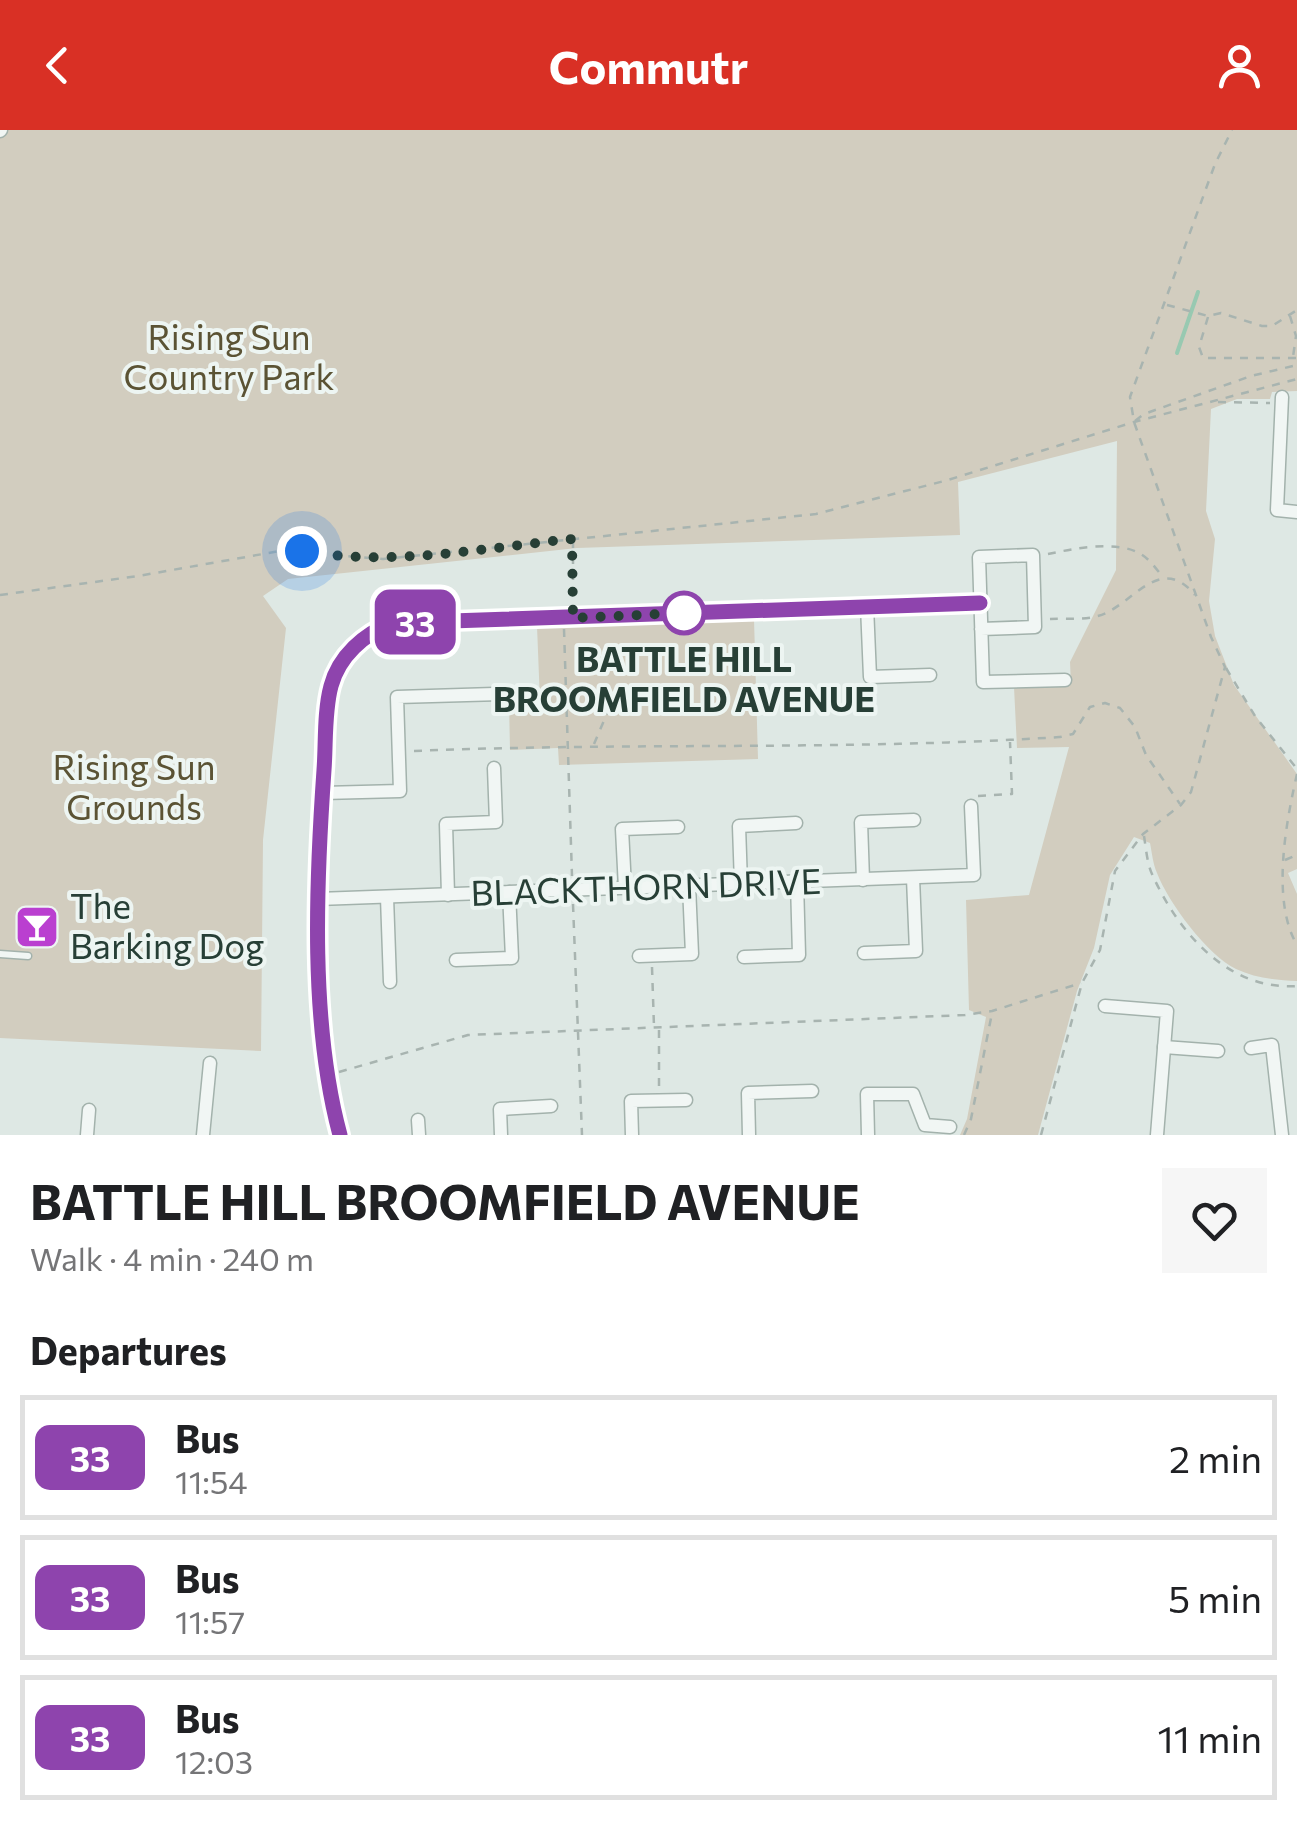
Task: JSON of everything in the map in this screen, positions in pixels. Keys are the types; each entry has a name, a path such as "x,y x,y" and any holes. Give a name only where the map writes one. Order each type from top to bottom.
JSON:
{"street":[{"path":"1281,400 1278,510 1297,512"},
{"path":"981,629 1035,627 1033,555 979,557 982,682 1066,680"},
{"path":"340,1135 328,1076 318,899 322,793 331,686 345,656 370,631 392,623 980,603"},
{"path":"868,606 870,677 930,675"},
{"path":"322,793 400,791 397,697 531,693"},
{"path":"448,895 446,824 496,822 494,768"},
{"name":"BLACKTHORN DRIVE","path":"318,899 974,876 971,806"},
{"path":"863,880 861,822 914,820"},
{"path":"741,884 739,826 796,824"},
{"path":"624,888 622,830 678,827"},
{"path":"864,953 916,951 913,878"},
{"path":"744,957 799,955 796,882"},
{"path":"646,956 692,954 689,886"},
{"path":"456,960 512,958 509,892"},
{"path":"387,897 390,982"},
{"path":"1106,1006 1167,1011 1157,1135"},
{"path":"1251,1048 1272,1046 1282,1135"},
{"path":"1164,1047 1218,1052"},
{"path":"203,1135 210,1064"},
{"path":"749,1135 748,1093 812,1091"},
{"path":"868,1135 867,1094 913,1094 926,1124 950,1127"},
{"path":"632,1135 631,1101 686,1100"},
{"path":"501,1135 500,1109 550,1106"},
{"path":"87,1135 89,1110"},
{"path":"418,1120 419,1135"}],"lane":[{"path":"0,954 28,956"}],"path":[{"path":"1232,130 1214,164 1131,389 1134,422 1225,667 1254,716 1297,771 1283,910 1297,944"},
{"path":"1164,304 1208,316 1221,313 1262,326 1272,326 1297,310"},
{"path":"1208,316 1200,347 1203,358 1295,358 1296,336 1289,314"},
{"path":"1134,422 1144,414 1251,376 1297,365"},
{"path":"0,595 138,576 280,550 383,559 816,514 1297,379"},
{"path":"1213,402 1281,400"},
{"path":"572,539 573,618"},
{"path":"1033,555 1060,550 1123,549 1139,553 1164,578"},
{"path":"1034,620 1106,614 1137,590 1164,578 1177,580 1196,596"},
{"path":"1041,1135 1082,983 1100,950 1112,878 1144,834 1181,805 1191,792 1225,667"},
{"path":"594,745 612,704"},
{"path":"399,752 594,745 758,748 1010,740 1073,734 1090,707 1105,704 1120,708 1135,727 1146,755 1181,805"},
{"path":"971,806 971,796 1012,794 1010,740"},
{"path":"1144,834 1150,871 1199,946 1218,964 1245,978 1280,987 1297,986"},
{"path":"1286,860 1297,855"},
{"path":"646,956 657,1027 659,1100"},
{"path":"328,1076 468,1035 992,1011 1082,983"},
{"path":"964,1135 971,1119 992,1011"}],"green space":[{"name":"Rising Sun Country Park","path":"0,130 1297,130 1297,391 1272,392 1270,399 1237,399 1211,409 1206,511 1215,539 1209,601 1215,636 1234,685 1297,774 1297,869 1288,873 1297,894 1297,981 1243,972 1213,953 1162,885 1150,843 1134,837 1110,875 1094,948 1077,991 1038,1135 960,1135 967,1119 986,1017 969,1010 966,900 1029,895 1069,747 1017,748 1014,687 1071,684 1070,662 1116,570 1117,441 958,482 960,535 577,548 288,579 263,596 286,628 263,840 261,1051 0,1038"},
{"path":"754,619 758,759 559,765 558,748 510,750 509,703 540,702 537,626"}],"waterway":[{"path":"1177,353 1198,292"}],"bus line":[{"name":"33","path":"340,1135 328,1076 319,960 322,793 331,686 345,656 370,631 392,623 980,603"}],"place":[{"name":"BATTLE HILL BROOMFIELD AVENUE","path":"684,613"},
{"name":"The Barking Dog","path":"37,927"}],"route":[{"path":"302,551 340,558 383,559 572,539 573,618 684,613"}],"park label":[{"name":"Rising Sun Grounds","path":"134,788"}]}
